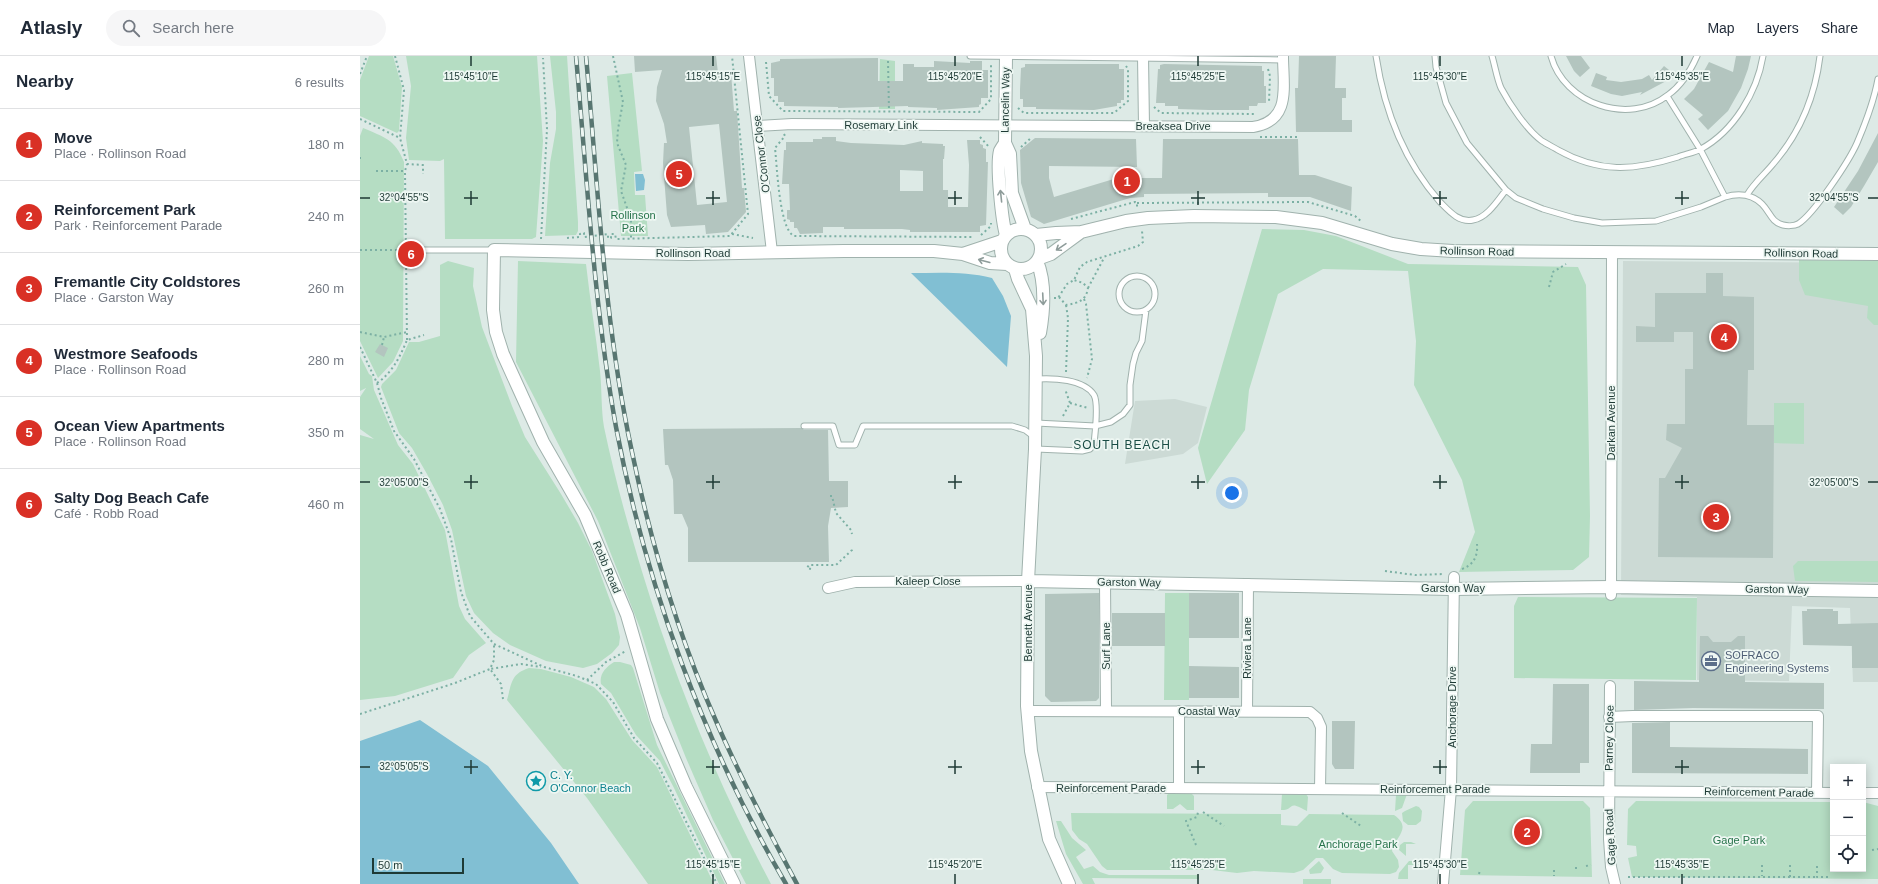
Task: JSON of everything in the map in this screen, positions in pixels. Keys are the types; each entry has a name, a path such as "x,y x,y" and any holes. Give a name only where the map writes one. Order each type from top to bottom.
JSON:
{"street":[{"name":"O'Connor Close","path":"749,56 772,252"},
{"name":"Lancelin Way","path":"1006,56 1005,143 1010,154 1012,193 1030,232"},
{"path":"1143,57 1144,126"},
{"name":"Breaksea Drive","path":"1005,126 1253,127 1267,124 1274,119 1282,107 1283,58"},
{"name":"Rosemary Link","path":"758,126 792,124 1005,126"},
{"name":"Lancelin Way","path":"1004,238 999,176 1000,151 1005,143"},
{"name":"Rollinson Road","path":"1030,232 1081,232 1126,221 1148,218 1210,216 1276,217 1322,223 1392,244 1421,249 1453,251 1878,254"},
{"path":"1018,229 1030,232 1041,246 1038,259 1028,269 1011,267 1000,253 1004,238 1018,229"},
{"name":"Rollinson Road","path":"1038,259 1051,254 1081,232"},
{"name":"Rollinson Road","path":"963,254 1004,238"},
{"name":"Rollinson Road","path":"494,250 688,254 934,251 963,254 990,263 1011,267"},
{"name":"Robb Road","path":"494,250 493,310 496,332 503,354 543,442 585,515 627,615 657,719 686,787 734,884"},
{"name":"Darkan Avenue","path":"1611,591 1612,252"},
{"name":"Bennett Avenue","path":"1036,356 1041,326 1043,297 1042,272 1038,259"},
{"name":"Bennett Avenue","path":"1011,267 1032,309 1036,356 1035,444 1028,581 1028,711 1031,751 1037,787 1049,839 1070,884"},
{"name":"Garston Way","path":"1028,581 1248,584 1454,577 1611,591 1878,590"},
{"name":"Anchorage Drive","path":"1443,884 1451,790 1454,577"},
{"name":"Kaleep Close","path":"828,588 855,582 1028,581"},
{"name":"Surf Lane","path":"1105,582 1106,710"},
{"name":"Riviera Lane","path":"1247,711 1248,584"},
{"name":"Parney Close","path":"1609,790 1610,686"},
{"name":"Coastal Way","path":"1028,711 1106,710 1307,712 1317,718 1321,727 1320,789"},
{"path":"1179,711 1179,788"},
{"path":"1609,717 1818,716 1817,792"},
{"name":"Reinforcement Parade","path":"1037,787 1830,793"},
{"name":"Gage Road","path":"1609,790 1610,854 1615,884"},
{"path":"1866,793 1878,793"}],"lane":[{"path":"970,56 1283,58"},
{"path":"1376,56 1380,82 1401,141 1414,167 1432,192 1451,214 1464,220 1474,220 1488,211 1506,190"},
{"path":"1434,56 1441,87 1454,121 1467,143 1506,190 1516,198 1543,209 1602,224 1656,221 1702,207 1725,197 1747,195 1762,204 1772,219 1778,223 1791,226 1797,224 1808,215 1834,181 1853,151 1869,114 1878,79"},
{"path":"1492,56 1501,87 1519,115 1542,141 1570,157 1603,167 1636,167 1668,160 1700,149 1719,135 1749,100 1758,79 1763,56"},
{"path":"1551,56 1562,80 1576,94 1593,104 1611,109 1631,110 1650,105 1667,96 1680,85 1690,71 1697,56"},
{"path":"1747,195 1774,164 1794,136 1811,101 1820,56"},
{"path":"1667,96 1700,149 1725,197"},
{"name":"Rollinson Road","path":"424,250 494,250"},
{"path":"1035,423 1095,426 1111,422 1123,414 1130,405 1130,385 1133,364 1136,353 1142,342 1146,310 1154,300 1155,288 1152,283 1142,276 1130,277 1121,285 1119,296 1121,302 1124,306 1135,311 1146,310"},
{"path":"804,426 833,426 839,445 855,445 863,426 1012,426 1025,430 1035,444 1082,450 1090,449 1094,444 1094,396 1083,386 1065,380 1036,379"}],"path":[{"path":"360,74 367,56"},
{"path":"376,383 383,379 399,358 406,340 407,164 400,138 404,90 395,56"},
{"path":"614,56 623,102 617,142 626,165 621,191 631,219 631,239"},
{"path":"564,238 580,237 580,234 584,233 584,237 608,234 608,238 611,238 611,234 615,234 616,239 730,236 732,234 748,214 732,56"},
{"path":"540,250 547,129 543,58"},
{"path":"888,61 889,110"},
{"path":"766,62 769,96 783,111 889,110 979,112 991,99 991,65"},
{"path":"1018,103 1018,107 1024,113 1114,113 1128,100 1128,69 1126,64"},
{"path":"1268,68 1270,76 1270,108"},
{"path":"1154,101 1154,107 1161,113 1262,114"},
{"path":"360,119 400,138"},
{"path":"784,133 785,136 775,148 783,219 790,233 794,236 978,237 991,226 991,218"},
{"path":"976,137 980,137 990,148"},
{"path":"1019,150 1031,137 1039,137"},
{"path":"407,164 423,166 423,174"},
{"path":"376,171 406,171"},
{"path":"1066,220 1137,203 1308,202 1356,216 1364,224"},
{"path":"1137,203 1137,211"},
{"path":"1059,297 1067,284 1074,280 1080,267 1087,262 1098,258 1104,258 1138,246 1143,242 1144,236 1141,228"},
{"path":"786,236 790,233"},
{"path":"732,234 753,238"},
{"path":"360,250 406,250 416,244 424,243"},
{"path":"1549,287 1553,272 1570,262 1581,252"},
{"path":"1066,305 1077,304 1084,299 1088,288 1104,258"},
{"path":"1074,280 1083,283 1088,288"},
{"path":"1043,297 1059,297"},
{"path":"1059,297 1066,305 1068,318 1066,374"},
{"path":"1083,386 1089,376 1092,358 1086,304 1084,299"},
{"path":"360,332 384,337 406,332"},
{"path":"406,340 424,335"},
{"path":"382,345 384,337"},
{"path":"360,347 376,383 394,431 417,464 440,509 451,539 461,592 470,616 494,644 544,667 596,684 614,702 634,738 657,763 717,884"},
{"path":"1064,386 1070,403"},
{"path":"1070,403 1095,410"},
{"path":"1062,424 1062,415 1070,403"},
{"path":"830,496 832,496 836,513 851,530 852,534"},
{"path":"1385,571 1454,577 1469,566 1476,558 1477,544"},
{"path":"811,569 808,568 808,565 836,565 852,550 852,547"},
{"path":"490,669 494,660 494,644"},
{"path":"587,680 606,662 636,646"},
{"path":"360,714 455,683 490,669 521,664 544,667"},
{"path":"490,669 501,684 503,699"},
{"path":"1196,845 1186,821 1196,817 1198,812"},
{"path":"1203,812 1224,826"},
{"path":"1342,813 1361,826"},
{"path":"1872,850 1878,849"},
{"path":"1762,865 1762,876"},
{"path":"1790,865 1790,877"},
{"path":"1586,866 1591,866"},
{"path":"1817,866 1817,877"},
{"path":"1479,874 1480,870"},
{"path":"1554,870 1554,876"},
{"path":"1628,877 1829,877"}],"shaded area":[{"path":"1623,261 1878,263 1878,682 1853,682 1850,608 1792,606 1789,681 1697,680 1697,597 1621,595"},
{"path":"1175,399 1207,407 1198,443 1183,454 1125,464 1135,401"}],"green space":[{"path":"369,56 393,56 402,87 399,131 397,133 360,116 360,80"},
{"path":"406,56 537,56 543,141 536,237 532,239 445,239 444,159 440,161 409,160 406,138 411,86"},
{"path":"550,56 567,56 578,222 578,231 576,235 545,236 550,163 556,129 556,112"},
{"path":"880,59 895,61 895,109 879,109"},
{"name":"Rollinson Park","path":"632,73 642,171 634,172 635,195 645,195 648,236 621,236 607,76"},
{"path":"363,128 383,137 393,144 401,154 404,162 403,341 393,362 378,378 360,341 360,136"},
{"path":"1262,229 1304,230 1336,236 1408,264 1578,267 1586,285 1590,516 1589,557 1573,570 1459,572 1475,532 1462,480 1414,385 1416,341 1408,271 1323,269 1278,294 1249,390 1245,430 1207,484 1198,448"},
{"path":"1799,260 1878,261 1878,325 1874,325 1867,318 1868,306 1805,295 1799,280"},
{"path":"448,261 474,268 473,286 482,327 512,406 525,437 561,494 592,551 615,614 620,637 619,645 612,653 597,664 583,668 546,661 510,645 493,633 474,613 466,596 452,530 443,505 412,448 399,433 381,387 382,384 396,370 409,342 419,342 440,336 440,265"},
{"path":"518,261 586,264 600,371 604,427 617,484 646,585 676,673 693,716 730,801 771,884 746,884 713,820 660,693 640,628 598,521 516,362"},
{"path":"360,356 369,374 372,376 374,390 398,445 413,464 445,530 459,606 465,619 486,643 469,655 453,678 395,696 360,700 360,435 374,439 360,429 360,397 366,388 360,391"},
{"path":"1774,403 1804,403 1804,444 1774,443"},
{"path":"1798,561 1878,561 1878,582 1795,581 1793,566"},
{"path":"1165,593 1189,593 1189,700 1164,700"},
{"path":"1518,597 1697,598 1696,680 1514,678 1514,606"},
{"path":"614,662 631,665 633,668 657,745 725,884 719,884 660,761 636,735 611,693 601,684 602,674 608,666"},
{"path":"529,668 541,669 571,677 594,687 606,699 632,740 657,767 714,884 648,884 587,798 507,700 511,684 515,676 523,670"},
{"path":"1169,793 1191,793 1194,796 1194,810 1187,810 1180,804 1173,809 1167,809 1167,795"},
{"path":"1282,794 1306,794 1308,797 1307,811 1294,805 1286,810 1281,810"},
{"path":"1407,794 1402,808 1395,811 1396,795"},
{"path":"1473,801 1583,801 1590,808 1592,877 1460,875 1465,810"},
{"name":"Gage Park","path":"1636,801 1830,802 1830,872 1866,872 1866,803 1878,806 1878,879 1632,877 1628,858 1637,856 1636,846 1627,845 1628,809"},
{"path":"1416,806 1422,811 1421,821 1416,825 1408,825 1403,821 1402,813"},
{"name":"Anchorage Park","path":"1071,813 1281,814 1281,825 1297,826 1309,814 1394,815 1402,824 1403,828 1392,851 1398,860 1399,867 1396,872 1390,874 1342,873 1333,869 1323,858 1316,858 1303,870 1294,873 1254,871 1237,873 1212,870 1107,870 1102,866 1087,844 1079,839 1072,830"},
{"path":"1056,821 1061,821 1072,838 1086,850 1076,857 1084,869 1093,866 1100,872 1109,875 1199,875 1199,879 1092,878 1095,884 1083,884 1066,854"},
{"path":"1404,842 1416,844 1406,844 1406,856 1399,850 1400,845"},
{"path":"1319,861 1324,868 1321,873 1310,874 1309,870"},
{"path":"1409,861 1421,861 1421,865 1408,865 1408,879 1398,879 1399,873"},
{"path":"1303,879 1331,879 1331,884 1303,884"}],"water":[{"path":"635,174 643,174 645,180 644,190 636,191"},
{"path":"911,273 962,273 992,278 1003,296 1011,316 1007,367"},
{"path":"420,720 488,766 551,843 579,884 360,884 360,741"}],"building":[{"path":"634,56 716,56 718,73 731,73 734,111 737,111 742,188 744,188 746,212 728,232 706,234 705,225 671,227 667,215 663,163 664,143 667,143 664,124 656,101 657,87 662,70 635,72","holes":["719,124 727,202 697,205 689,127"]},
{"path":"1299,56 1336,56 1335,88 1346,88 1346,98 1342,98 1342,120 1352,120 1352,132 1296,132 1295,88 1298,88"},
{"path":"1566,56 1581,56 1590,68 1580,77 1574,71"},
{"path":"1736,56 1751,56 1741,88 1728,111 1708,130 1698,119 1703,115 1684,99 1694,89 1709,62 1733,72"},
{"path":"878,58 878,81 903,81 903,64 914,64 914,67 934,67 934,61 970,63 970,61 982,61 982,70 988,70 988,98 981,98 981,104 979,107 937,110 937,108 908,106 838,108 784,106 784,102 778,102 778,96 774,96 774,78 771,78 771,63 780,61 780,59"},
{"path":"1025,64 1119,64 1119,69 1124,69 1124,100 1121,100 1121,103 1117,103 1117,106 1094,110 1036,109 1036,107 1023,107 1023,99 1020,99 1020,89 1021,68 1025,67"},
{"path":"1160,65 1262,66 1262,71 1264,71 1264,86 1266,86 1266,103 1258,103 1257,106 1249,106 1249,110 1209,110 1178,109 1178,106 1165,106 1165,103 1156,103 1158,69 1160,69"},
{"path":"1664,66 1674,74 1670,79 1640,95 1642,92 1622,96 1611,94 1591,86 1596,73 1607,77 1606,80 1621,82 1642,79 1649,75 1652,80"},
{"path":"1878,133 1878,162 1851,207 1843,215 1834,207 1858,171"},
{"path":"822,137 836,137 836,141 851,143 904,145 922,141 922,143 943,144 943,146 945,146 943,159 943,190 948,190 948,207 968,207 969,165 967,140 980,140 980,144 986,149 986,162 988,162 986,225 980,226 980,232 910,232 910,230 902,229 844,229 844,227 823,227 823,233 800,234 797,228 794,228 794,222 790,222 790,220 787,219 787,210 790,210 789,184 782,184 784,150 786,150 786,142 813,142 813,139 822,139","holes":["900,170 923,171 923,191 900,191"]},
{"path":"1035,138 1136,139 1137,167 1049,166 1049,178 1054,197 1137,172 1137,178 1162,178 1163,139 1298,139 1299,175 1315,175 1352,187 1351,211 1310,197 1268,197 1268,193 1144,194 1144,197 1130,198 1044,224 1031,217 1021,183 1020,150"},
{"path":"1706,273 1723,273 1723,296 1754,297 1754,370 1748,370 1747,425 1774,425 1773,558 1658,557 1659,478 1665,478 1682,448 1666,440 1667,424 1685,424 1685,369 1693,369 1693,332 1674,332 1674,342 1636,342 1636,326 1655,327 1655,293 1706,293"},
{"path":"380,344 388,348 384,357 375,352"},
{"path":"801,428 804,430 828,430 829,481 848,481 848,507 831,508 828,526 829,562 688,562 688,528 682,514 674,514 673,480 668,465 665,465 663,429"},
{"path":"1099,593 1099,698 1096,701 1051,702 1045,696 1045,594"},
{"path":"1189,593 1239,593 1239,638 1189,638"},
{"path":"1807,609 1833,609 1833,611 1838,611 1838,624 1878,623 1878,668 1852,668 1852,646 1803,645 1802,611 1807,611"},
{"path":"1112,613 1165,613 1165,646 1112,646"},
{"path":"1700,636 1708,636 1713,642 1731,642 1738,636 1745,636 1745,682 1824,683 1824,709 1693,708 1634,710 1634,681 1699,682"},
{"path":"1189,666 1239,667 1239,698 1189,698"},
{"path":"1553,684 1589,684 1589,763 1580,763 1580,773 1530,773 1531,744 1552,744"},
{"path":"1332,721 1355,721 1354,769 1335,769 1332,764"},
{"path":"1670,722 1670,747 1808,749 1808,774 1632,773 1632,723"}],"railway":[{"path":"576,56 592,242 602,335 616,427 629,487 661,605 704,720 756,831 786,884"},
{"path":"586,56 598,205 608,304 622,403 648,520 667,588 702,688 725,742 797,884"}],"place":[{"name":"Ocean View Apartments","path":"679,174"},
{"name":"Move","path":"1127,181"},
{"name":"Salty Dog Beach Cafe","path":"411,254"},
{"name":"Westmore Seafoods","path":"1724,337"},
{"name":"Fremantle City Coldstores","path":"1716,517"},
{"name":"SOFRACO Engineering Systems","path":"1711,661"},
{"name":"C. Y. O'Connor Beach","path":"536,781"},
{"name":"Reinforcement Park","path":"1527,832"}],"district":[{"name":"SOUTH BEACH","path":"1122,445"}]}
